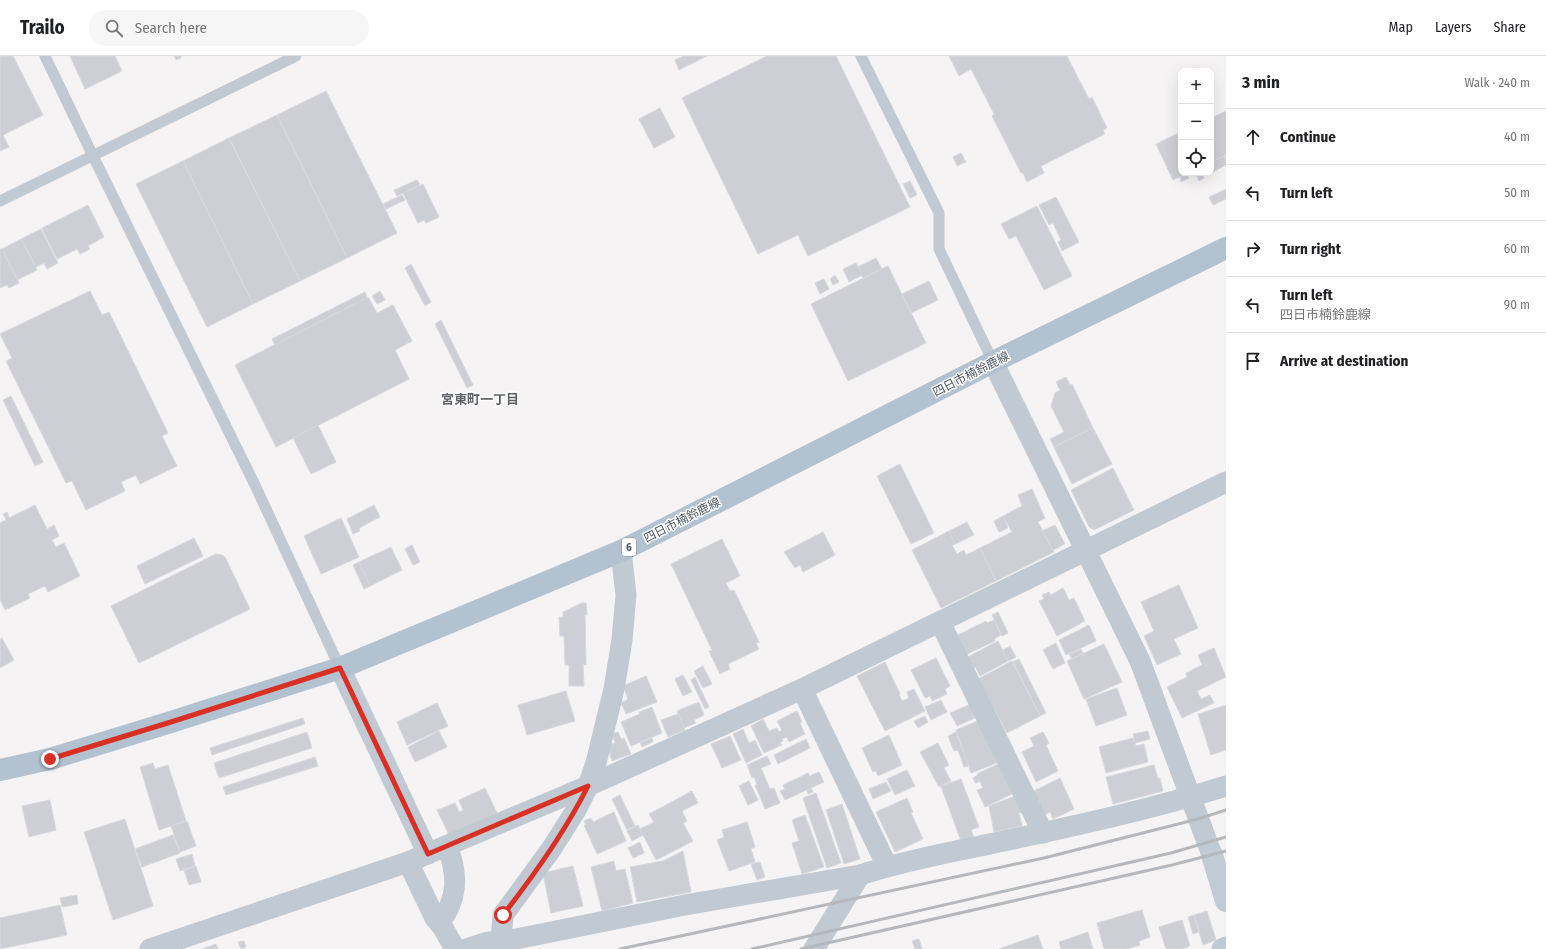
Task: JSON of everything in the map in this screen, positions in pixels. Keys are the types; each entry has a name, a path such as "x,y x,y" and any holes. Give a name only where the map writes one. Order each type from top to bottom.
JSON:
{"main road":[{"name":"四日市楠鈴鹿線","path":"0,770 50,759 340,668 621,551 993,362 1226,248"}],"street":[{"path":"993,362 1140,661 1212,855 1223,876 1226,901"},
{"path":"150,949 408,862 588,786 802,689 1226,482"},
{"path":"501,942 503,915 552,848 576,810 588,786 596,764 614,688 622,640 626,595 621,551"},
{"path":"940,622 1043,833"},
{"path":"340,668 428,854"},
{"path":"802,689 887,866"},
{"path":"466,949 488,942 501,942 685,905 860,875 887,866 1043,833 1190,797 1226,786"},
{"path":"439,923 448,911 455,885 454,863 447,846"},
{"path":"408,862 435,918 455,949"},
{"path":"814,949 860,875"},
{"path":"1222,949 1226,947"}],"lane":[{"path":"45,56 254,483 340,668"},
{"path":"0,201 296,56"},
{"path":"861,56 939,213 939,249 993,362"}],"building":[{"path":"0,56 13,56 43,115 3,135 9,147 0,151"},
{"path":"70,56 115,56 122,71 85,89"},
{"path":"174,56 181,56 181,58 176,60"},
{"path":"683,56 707,56 679,70 675,60"},
{"path":"767,56 836,56 910,207 808,256 798,235 758,254 682,98"},
{"path":"949,56 1067,56 1089,99 1092,97 1107,128 1103,130 1105,134 1041,166 1044,173 1027,182 992,116 994,114 971,69 959,76"},
{"path":"326,91 397,233 347,258 277,115"},
{"path":"660,108 675,137 654,148 639,119"},
{"path":"1226,111 1226,155 1214,161 1214,140 1214,117"},
{"path":"277,115 347,258 300,281 229,138"},
{"path":"1178,133 1178,176 1181,176 1173,180 1156,144"},
{"path":"229,138 300,281 253,304 183,161"},
{"path":"961,153 966,162 957,166 953,157"},
{"path":"1225,156 1226,165 1214,171 1214,161"},
{"path":"183,161 253,304 207,327 136,184"},
{"path":"1188,176 1189,178 1181,182 1180,177"},
{"path":"1197,176 1203,176 1204,178 1199,181"},
{"path":"417,180 420,185 397,196 394,190"},
{"path":"910,181 917,195 910,198 903,184"},
{"path":"423,184 439,217 426,223 424,220 418,223 403,193"},
{"path":"1226,189 1226,199 1213,205 1209,197"},
{"path":"402,195 405,200 386,209 383,204"},
{"path":"1056,197 1079,242 1062,251 1058,242 1061,240 1053,223 1049,225 1039,205"},
{"path":"88,205 104,237 88,246 90,249 80,254 77,249 57,259 42,228"},
{"path":"1037,206 1072,276 1044,290 1016,236 1009,239 1001,224"},
{"path":"41,229 58,263 47,269 44,263 36,267 21,239"},
{"path":"21,239 37,270 17,280 2,249"},
{"path":"0,249 2,249 19,283 9,288 7,285 0,288"},
{"path":"876,258 882,269 863,278 858,267"},
{"path":"856,263 862,275 849,282 843,269"},
{"path":"411,264 431,302 425,306 405,268"},
{"path":"888,266 926,343 848,381 811,304"},
{"path":"835,275 839,282 833,285 830,279"},
{"path":"824,279 829,289 820,294 815,283"},
{"path":"929,281 938,300 911,313 902,294"},
{"path":"90,291 102,315 109,312 168,433 162,436 177,466 140,484 136,475 121,482 125,491 86,510 72,481 66,483 6,361 12,358 0,334"},
{"path":"380,291 385,300 377,304 372,296"},
{"path":"365,292 367,298 275,345 272,339"},
{"path":"368,297 377,313 393,305 412,341 395,350 409,379 276,447 235,365"},
{"path":"441,320 473,385 467,388 435,324"},
{"path":"1066,377 1070,385 1072,384 1093,428 1054,447 1050,439 1064,432 1051,406 1055,393 1060,390 1056,382"},
{"path":"11,396 43,462 35,466 3,400"},
{"path":"318,425 336,462 311,474 293,438"},
{"path":"1093,428 1112,464 1072,484 1054,447"},
{"path":"900,464 934,533 911,544 877,476"},
{"path":"1113,468 1134,510 1094,530 1089,527 1071,490"},
{"path":"1032,489 1045,518 1038,522 1054,552 996,581 980,548 1012,532 1003,516 1022,506 1018,495"},
{"path":"35,505 47,529 54,525 59,536 52,540 56,547 64,543 80,576 48,592 45,586 28,594 30,598 5,610 0,599 0,523 6,520 3,514 7,512 9,518"},
{"path":"374,505 380,517 359,528 360,531 353,534 347,519"},
{"path":"1003,516 1008,528 999,532 994,521"},
{"path":"341,518 359,557 321,574 304,536"},
{"path":"967,522 974,535 955,544 949,531"},
{"path":"1055,525 1065,544 1053,550 1042,531"},
{"path":"949,531 955,544 952,545 957,554 964,550 966,555 980,548 996,581 941,608 912,550"},
{"path":"823,532 835,555 803,572 800,565 795,568 784,552"},
{"path":"194,538 203,556 145,584 137,566"},
{"path":"722,539 740,576 726,583 730,591 734,590 759,642 756,643 759,649 728,664 730,669 720,674 709,651 712,650 671,564"},
{"path":"412,545 420,562 413,565 405,549"},
{"path":"391,547 402,570 370,586 359,562"},
{"path":"216,554 225,557 250,609 139,663 111,606"},
{"path":"359,562 370,586 364,589 353,565"},
{"path":"1179,585 1198,628 1174,639 1181,654 1157,665 1144,636 1154,631 1141,602"},
{"path":"1063,588 1069,600 1074,598 1085,621 1057,636 1039,601 1044,599 1042,595 1049,592 1051,595"},
{"path":"582,603 586,603 587,615 585,615 586,665 583,664 584,686 569,686 569,665 565,665 564,636 560,636 559,617 563,617 563,612"},
{"path":"998,612 1008,633 1002,636 992,615"},
{"path":"994,620 1001,635 994,639 995,641 965,655 956,636 986,621 987,623"},
{"path":"1089,625 1096,641 1066,655 1059,640"},
{"path":"2,638 14,660 0,668 0,639"},
{"path":"998,641 1008,661 980,676 975,667 972,669 966,658"},
{"path":"1056,643 1065,663 1053,669 1043,650"},
{"path":"1104,644 1122,682 1084,699 1067,661"},
{"path":"1010,646 1016,657 1008,661 1003,650"},
{"path":"1214,648 1226,677 1197,691 1201,699 1210,695 1214,703 1182,718 1167,687 1187,677 1186,673 1202,665 1198,655"},
{"path":"1081,649 1083,653 1072,659 1069,654"},
{"path":"936,658 950,686 945,689 947,694 932,701 930,696 925,698 911,670"},
{"path":"1019,659 1046,713 1040,716 1013,662"},
{"path":"1012,661 1040,716 1007,733 978,679"},
{"path":"885,662 902,701 909,698 907,692 914,689 925,711 885,731 857,676"},
{"path":"703,666 712,684 703,688 694,671"},
{"path":"683,675 692,692 683,696 675,679"},
{"path":"646,676 657,702 626,714 621,703 628,699 623,686"},
{"path":"695,677 709,707 705,709 691,680"},
{"path":"1117,688 1127,715 1096,726 1086,699"},
{"path":"566,691 575,721 527,735 518,705"},
{"path":"941,700 947,712 931,720 925,707"},
{"path":"699,702 704,715 694,720 696,723 684,728 677,711"},
{"path":"437,703 448,726 407,745 397,722"},
{"path":"971,704 977,717 957,726 950,713"},
{"path":"1226,705 1226,750 1211,755 1198,714"},
{"path":"652,707 662,733 631,746 621,722"},
{"path":"797,711 805,734 789,742 787,737 782,739 783,741 780,742 782,745 764,753 751,726 763,719 769,731 777,728 779,732 782,730 777,721"},
{"path":"678,714 685,730 668,737 661,720"},
{"path":"925,716 928,722 918,728 914,721"},
{"path":"303,718 305,724 212,755 210,748"},
{"path":"980,720 999,762 971,773 956,730"},
{"path":"743,729 749,743 755,740 762,755 746,763 733,734"},
{"path":"439,731 447,747 415,762 408,747"},
{"path":"1148,731 1150,739 1135,743 1133,734"},
{"path":"307,732 312,748 219,778 214,763"},
{"path":"618,732 621,739 624,738 631,754 612,761 607,746 615,743 612,734"},
{"path":"956,732 969,766 964,767 958,750 954,751 948,736"},
{"path":"1043,732 1049,743 1046,745 1058,771 1036,782 1022,752 1034,746 1030,738"},
{"path":"889,735 902,765 878,776 876,771 873,772 862,748"},
{"path":"730,736 741,760 722,768 711,744"},
{"path":"652,738 653,742 642,747 640,742"},
{"path":"1133,738 1136,746 1144,744 1148,762 1106,773 1099,747"},
{"path":"806,739 810,748 778,764 774,755"},
{"path":"938,743 949,765 944,768 951,781 939,787 920,752"},
{"path":"767,756 771,764 761,768 770,789 774,788 780,803 765,809 755,785 757,785 754,777 752,778 747,765"},
{"path":"315,757 318,766 226,795 223,787"},
{"path":"153,763 155,769 168,765 186,821 159,830 140,767"},
{"path":"1000,763 1014,793 985,807 977,790 983,788 980,781 975,783 973,778 978,775 977,774"},
{"path":"1154,765 1158,779 1160,778 1163,791 1113,804 1106,777"},
{"path":"907,770 915,786 895,795 887,779"},
{"path":"819,772 824,782 785,800 780,791 785,789 783,785 808,773 810,776"},
{"path":"1060,778 1074,809 1053,819 1050,812 1044,815 1032,792"},
{"path":"961,779 979,827 971,830 974,837 961,841 941,786"},
{"path":"749,781 758,800 748,805 739,786"},
{"path":"886,782 891,791 873,799 869,789"},
{"path":"485,788 497,813 449,835 437,810 455,803 459,812 463,810 459,800"},
{"path":"811,788 813,792 808,794 807,791"},
{"path":"692,791 698,803 682,811 687,821 683,823 693,841 656,860 640,829 654,822 649,814"},
{"path":"816,793 841,863 827,868 803,798"},
{"path":"620,795 635,826 627,830 612,799"},
{"path":"1015,796 1022,812 1019,813 1022,826 994,832 989,806"},
{"path":"907,798 913,812 911,813 923,839 895,852 876,812"},
{"path":"50,800 56,830 29,837 22,806"},
{"path":"842,804 860,859 844,864 826,810"},
{"path":"614,812 626,841 597,854 584,825 586,825 584,821 591,818 593,822"},
{"path":"805,815 824,867 802,874 792,843 799,841 792,820"},
{"path":"125,819 153,906 113,920 84,832"},
{"path":"187,821 196,846 180,852 171,826"},
{"path":"747,822 755,847 751,849 755,862 729,871 717,840 724,837 722,830"},
{"path":"638,825 643,835 632,841 627,831"},
{"path":"173,835 180,853 142,867 135,849"},
{"path":"640,842 644,853 633,858 628,848"},
{"path":"683,851 691,892 637,902 630,867 663,861"},
{"path":"192,854 195,866 180,871 176,859"},
{"path":"614,861 616,871 625,869 633,903 602,911 591,867"},
{"path":"760,862 765,877 757,880 751,864"},
{"path":"196,866 201,882 189,885 184,870"},
{"path":"573,866 583,906 551,913 543,873"},
{"path":"77,895 78,904 62,907 60,898"},
{"path":"60,905 67,935 0,949 0,918"},
{"path":"1142,910 1150,937 1139,941 1140,945 1127,949 1104,949 1097,923"},
{"path":"1207,911 1216,940 1203,945 1194,915"},
{"path":"1194,915 1199,932 1193,934 1188,917"},
{"path":"1182,920 1190,946 1183,949 1166,949 1159,927"},
{"path":"1088,932 1093,949 1061,949 1059,942"},
{"path":"1038,935 1043,949 999,949"},
{"path":"919,939 922,949 915,949 912,941"},
{"path":"244,941 246,947 241,949 238,942"},
{"path":"216,944 218,949 202,949"}],"railway":[{"path":"620,949 1044,858 1198,819 1226,810"},
{"path":"752,949 1171,853 1226,837"},
{"path":"801,949 1172,865 1226,851"}],"district":[{"name":"宮東町一丁目","path":"480,399"}],"route":[{"path":"50,759 340,668 428,854 588,786 576,810 552,848 503,915"}]}
